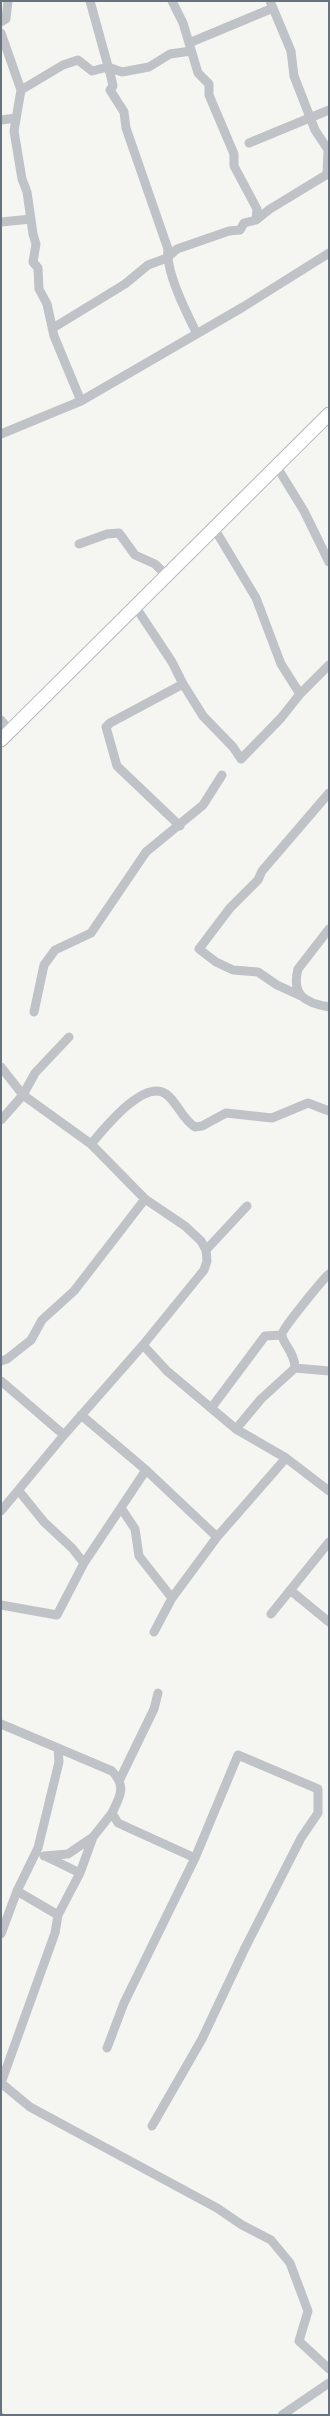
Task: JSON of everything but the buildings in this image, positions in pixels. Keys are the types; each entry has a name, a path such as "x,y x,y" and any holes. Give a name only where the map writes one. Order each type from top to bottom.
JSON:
{"main road":[{"path":"6,735 329,414"}],"street":[{"path":"1,22 6,19 8,1"},
{"path":"90,1 113,86 110,90 124,112 126,128 168,249 168,258 182,305 197,334"},
{"path":"172,1 184,23 198,73 209,84 209,95 234,154 234,166 257,209 256,220"},
{"path":"21,90 63,65 78,60 92,71 108,66 122,72 149,67 170,54 190,47 272,4 291,51 294,76 315,130 328,151 328,174 270,209 256,220 244,223 240,230 177,248 168,258 148,265 125,284 53,328"},
{"path":"1,33 21,90 14,131 36,244 33,262 38,268 40,295 47,304 54,336 72,376 81,401"},
{"path":"249,143 329,110"},
{"path":"1,120 16,118"},
{"path":"257,209 270,209"},
{"path":"1,222 31,219"},
{"path":"1,434 81,401 197,334 329,253"},
{"path":"277,467 304,511 329,562"},
{"path":"214,528 256,598 281,664 300,694"},
{"path":"79,544 107,534 119,533 135,555 155,564 166,575"},
{"path":"135,606 172,662 183,684 203,716 233,747 241,759 281,718 300,694 329,665"},
{"path":"180,826 117,766 106,727 110,723 183,684"},
{"path":"1,720 6,735"},
{"path":"34,1012 44,965 55,950 91,932 146,852 180,826 203,805 222,775"},
{"path":"329,793 262,871 258,880 230,908 199,949 216,962 232,970 258,972 277,985 301,996 308,1002 329,1007"},
{"path":"301,996 296,986 298,969 329,929"},
{"path":"1,1120 23,1095 35,1073 70,1037"},
{"path":"1,1067 23,1095 90,1144 145,1199 185,1226 201,1241 206,1250 208,1261 204,1270 142,1346 81,1415 1,1511"},
{"path":"90,1144 114,1118 146,1092 164,1093 173,1100 188,1123 194,1127 202,1126 226,1113 272,1118 308,1103 329,1111"},
{"path":"1,1361 8,1359 31,1340 42,1320 74,1291 145,1199"},
{"path":"206,1250 247,1206"},
{"path":"295,1368 295,1358 283,1340 282,1335 290,1320 329,1274"},
{"path":"212,1407 265,1336 282,1335"},
{"path":"142,1346 167,1372 212,1407 236,1429 286,1458 329,1491"},
{"path":"236,1429 243,1423 261,1399 295,1368 329,1371"},
{"path":"1,1380 64,1435"},
{"path":"81,1415 146,1470 217,1537"},
{"path":"154,1632 172,1598 217,1537 286,1458"},
{"path":"1,1605 57,1615 84,1563 146,1470"},
{"path":"19,1491 44,1522 72,1548 84,1563"},
{"path":"121,1508 135,1529 138,1556 172,1598"},
{"path":"271,1614 329,1542"},
{"path":"290,1590 329,1622"},
{"path":"158,1693 154,1709 120,1779 121,1793 112,1813 94,1837 80,1874 58,1915 54,1933 1,2083 30,2108 217,2208 242,2225 271,2240 290,2263 308,2311 299,2341 329,2369"},
{"path":"1,1724 112,1771 120,1779"},
{"path":"1,1934 4,1920 17,1891 41,1852 59,1762 58,1748"},
{"path":"59,1762 69,1753"},
{"path":"107,2048 124,2003 195,1858 238,1755 318,1789 318,1813 301,1838 245,1948 202,2039 152,2126"},
{"path":"112,1813 118,1822 195,1858"},
{"path":"41,1852 68,1854 94,1837"},
{"path":"41,1852 80,1874"},
{"path":"17,1891 58,1915"},
{"path":"282,2415 329,2383"}]}
